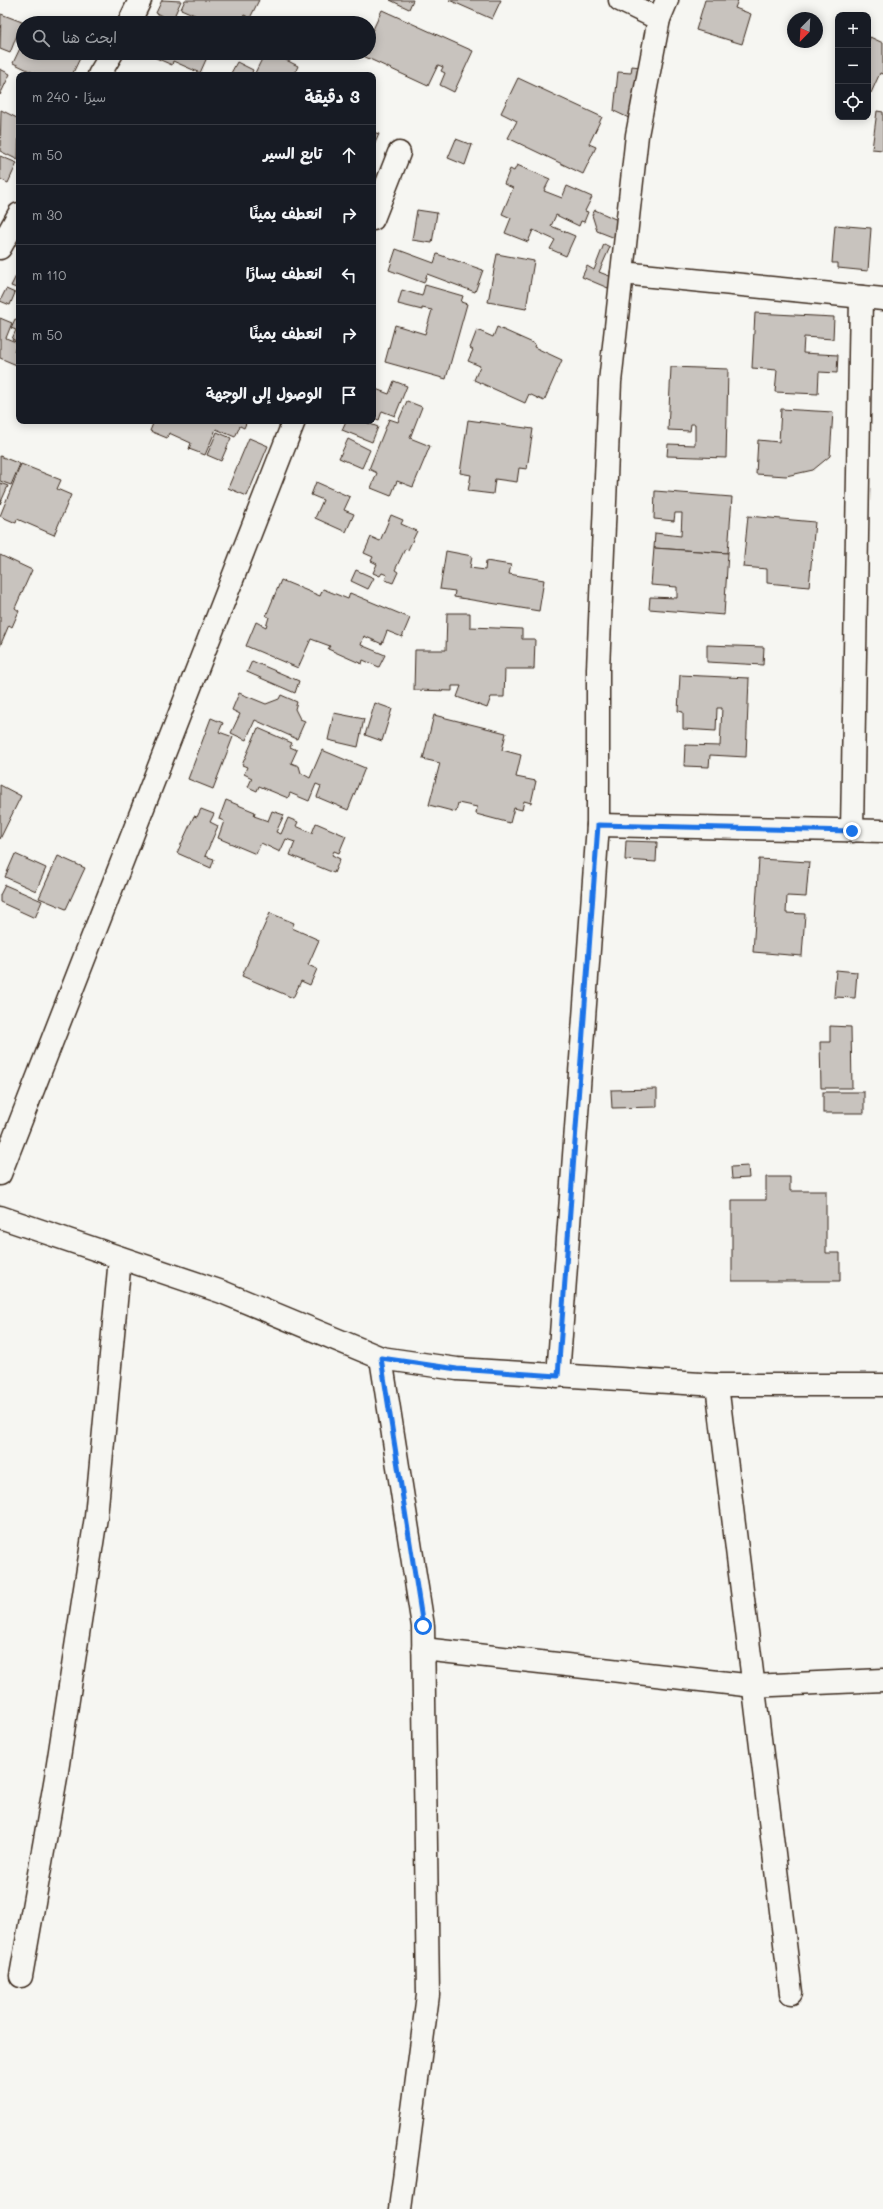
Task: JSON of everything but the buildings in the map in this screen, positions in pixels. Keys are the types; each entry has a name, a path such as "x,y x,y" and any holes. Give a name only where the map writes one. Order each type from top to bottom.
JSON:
{"street":[{"path":"132,16 140,0"},
{"path":"558,1376 598,825 598,669 610,382 637,135 663,10 620,0"},
{"path":"101,72 108,60"},
{"path":"376,211 399,153"},
{"path":"0,248 16,219"},
{"path":"622,273 883,299"},
{"path":"852,831 861,297"},
{"path":"0,1174 293,424"},
{"path":"598,825 883,831"},
{"path":"0,1217 222,1292 381,1358 457,1369 717,1386 883,1385"},
{"path":"21,1976 56,1777 96,1517 120,1258"},
{"path":"381,1358 423,1626 428,1995 400,2209"},
{"path":"717,1386 791,1993"},
{"path":"423,1650 754,1686 883,1680"}],"route":[{"path":"423,1626 381,1358 457,1369 558,1376 598,825 852,831"}]}
